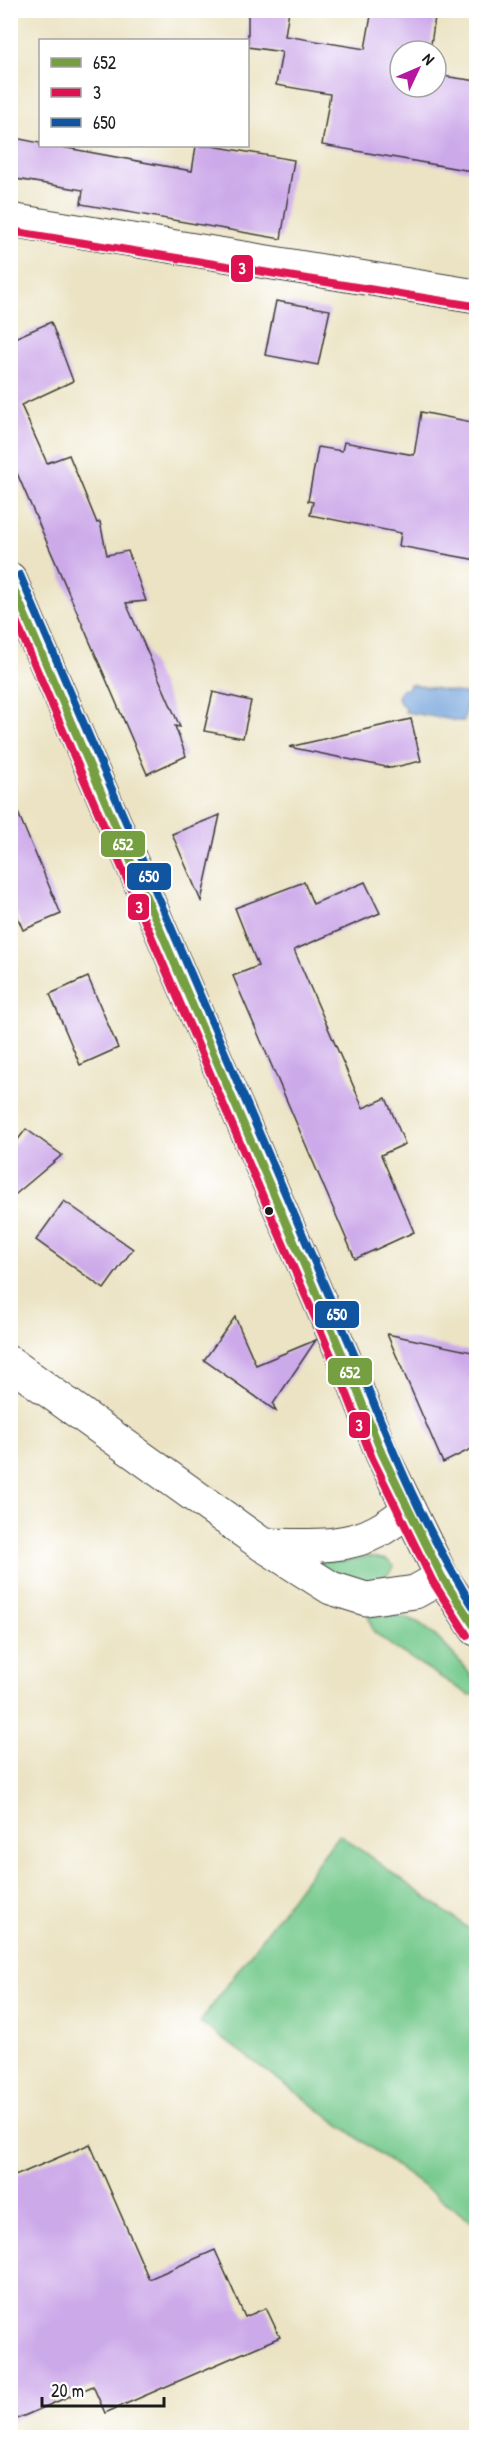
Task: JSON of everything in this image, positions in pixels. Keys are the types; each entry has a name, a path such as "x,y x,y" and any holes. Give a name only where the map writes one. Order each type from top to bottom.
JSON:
{"main road":[{"path":"10,220 477,296"},
{"path":"10,579 345,1361 382,1454 442,1576 477,1629"},
{"path":"10,1363 263,1545 332,1588 366,1599 415,1592 442,1576"},
{"path":"263,1545 314,1546 342,1542 377,1532 409,1510"}],"green space":[{"path":"368,1556 387,1560 394,1566 389,1573 375,1580 357,1581 332,1577 318,1560 344,1561"},
{"path":"368,1615 401,1617 413,1620 425,1627 442,1642 467,1671 476,1685 476,1694 469,1695 393,1647 373,1631"},
{"path":"339,1834 476,1934 476,2225 200,2022"}],"water":[{"path":"410,684 468,694 464,722 405,712 406,708 400,703 398,697 401,690 409,688"}],"building":[{"path":"248,10 289,10 285,36 365,49 372,10 436,10 432,39 388,39 388,99 448,99 448,77 477,81 477,172 322,145 330,94 276,85 282,52 249,47"},
{"path":"10,137 39,143 39,147 61,147 192,171 196,147 218,147 294,160 281,239 81,204 83,190 10,178"},
{"path":"276,301 330,310 318,365 265,355"},
{"path":"51,322 73,381 21,405 47,463 69,455 97,523 100,522 107,555 128,551 146,601 126,603 180,727 175,726 186,756 147,774 10,457 10,340"},
{"path":"421,412 477,423 477,560 399,546 401,533 310,515 313,502 308,501 318,447 342,451 344,442 414,455"},
{"path":"213,692 251,701 243,738 204,731"},
{"path":"411,719 421,761 391,768 289,747"},
{"path":"10,794 61,914 23,930 10,899"},
{"path":"220,815 201,901 172,834"},
{"path":"304,882 313,904 365,882 380,913 294,950 363,1108 386,1098 405,1144 381,1155 414,1232 355,1259 233,976 258,966 235,908"},
{"path":"88,977 118,1048 80,1065 50,994"},
{"path":"26,1129 62,1155 10,1199 10,1150"},
{"path":"64,1201 133,1249 104,1289 36,1240"},
{"path":"235,1317 256,1365 316,1340 273,1404 276,1411 204,1360"},
{"path":"387,1334 477,1353 477,1446 443,1463"},
{"path":"90,2144 149,2279 215,2250 245,2317 266,2308 280,2337 105,2413 93,2386 10,2422 10,2178"}],"transit line":[{"name":"3","path":"10,231 474,306"},
{"name":"650","path":"20,575 360,1368 398,1462 426,1523 476,1611"},
{"name":"652","path":"10,580 350,1372 382,1454 442,1577 476,1629"},
{"name":"3","path":"10,607 340,1376 372,1458 433,1582 467,1635"}]}
